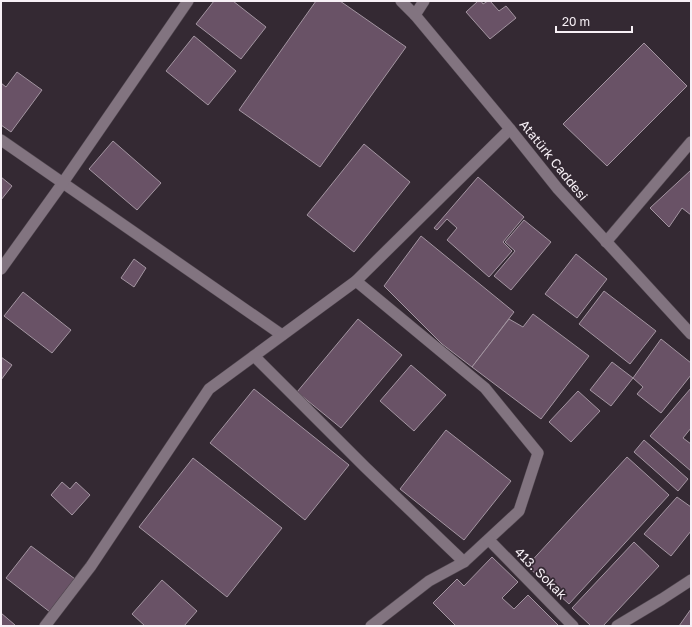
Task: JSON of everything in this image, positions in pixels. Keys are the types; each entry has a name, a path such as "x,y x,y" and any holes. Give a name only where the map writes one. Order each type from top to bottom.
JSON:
{"street":[{"path":"1,269 62,184 188,1"},
{"name":"Atatürk Caddesi","path":"401,1 415,15 558,189 691,334"},
{"path":"415,15 424,1"},
{"path":"45,626 91,566 208,389 356,281 510,129"},
{"path":"1,140 62,184 282,335"},
{"path":"606,242 691,142"},
{"path":"356,281 485,388 538,453 519,512 464,562 429,581 371,626"},
{"path":"254,356 365,468 464,562"},
{"name":"413. Sokak","path":"489,540 573,626"},
{"path":"617,626 691,580"}],"building":[{"path":"214,1 233,1 266,27 241,59 196,24"},
{"path":"316,1 340,1 406,47 320,167 239,110"},
{"path":"478,1 481,1 483,4 490,1 499,11 506,6 516,18 490,39 466,12"},
{"path":"194,36 236,71 208,105 166,71"},
{"path":"644,43 687,86 607,166 563,124"},
{"path":"17,72 42,90 11,132 1,125 1,83 6,87"},
{"path":"113,141 161,183 137,210 89,169"},
{"path":"364,144 410,182 354,252 307,215"},
{"path":"691,170 691,215 682,208 669,227 650,208"},
{"path":"1,177 12,186 1,200"},
{"path":"478,177 524,217 503,242 512,251 489,277 447,240 457,228 447,219 437,230 434,228"},
{"path":"524,220 551,242 511,290 494,276 515,251 505,242"},
{"path":"421,236 514,312 472,367 442,344 384,286"},
{"path":"576,254 607,279 577,318 545,294"},
{"path":"134,259 146,268 134,287 121,278"},
{"path":"604,291 656,331 630,364 579,324"},
{"path":"23,292 71,330 52,353 4,316"},
{"path":"533,314 589,356 541,419 472,367 509,319 523,327"},
{"path":"358,319 402,355 341,428 297,392"},
{"path":"661,339 691,363 691,375 661,413 637,394 643,387 633,378"},
{"path":"1,357 12,365 1,380"},
{"path":"612,362 633,378 611,406 590,390"},
{"path":"411,365 446,395 414,431 380,401"},
{"path":"691,388 691,428 683,438 691,444 691,471 650,436"},
{"path":"254,389 349,465 305,520 210,443"},
{"path":"578,391 600,411 571,442 549,422"},
{"path":"446,430 511,481 464,540 400,489"},
{"path":"644,440 688,479 678,491 634,452"},
{"path":"627,457 669,495 569,604 527,566"},
{"path":"193,458 282,528 227,597 139,527"},
{"path":"62,482 70,489 76,482 90,495 72,515 51,495"},
{"path":"677,497 691,507 691,531 671,556 644,534"},
{"path":"634,542 659,566 603,626 591,626 572,608"},
{"path":"31,546 75,579 50,612 6,578"},
{"path":"492,557 518,582 502,598 514,609 528,595 559,626 456,626 433,603 457,579 464,586"},
{"path":"162,580 197,611 184,626 145,626 132,614"},
{"path":"691,609 691,626 679,626"},
{"path":"1,613 15,625 1,626"}]}
